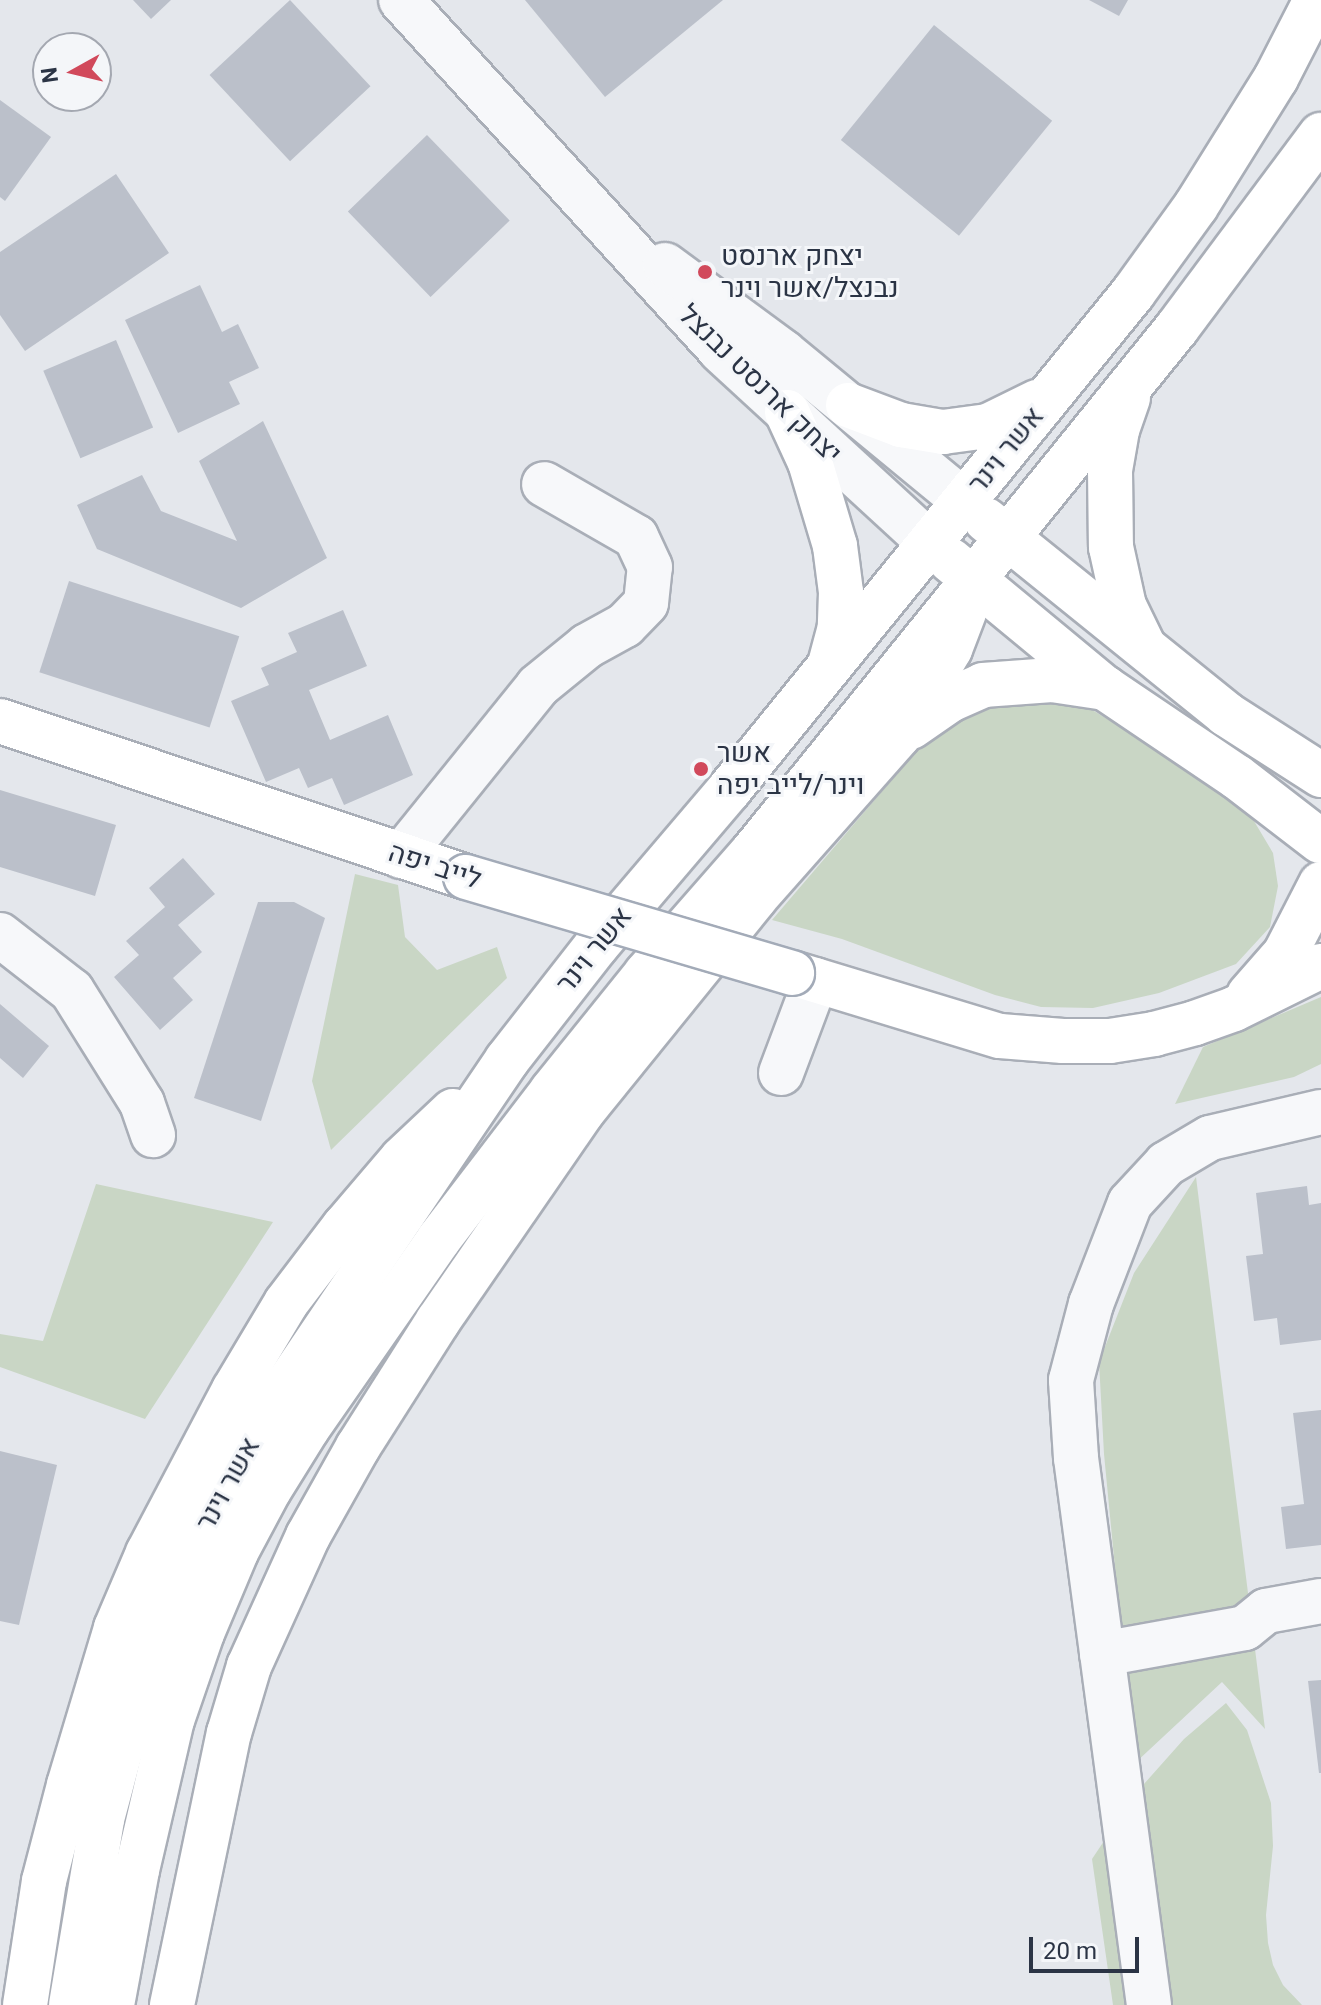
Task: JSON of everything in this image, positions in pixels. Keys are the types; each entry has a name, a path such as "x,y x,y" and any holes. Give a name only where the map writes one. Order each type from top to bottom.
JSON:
{"main road":[{"name":"אשר וינר","path":"71,2005 99,1834 127,1724 169,1605 199,1537 264,1419 507,1060 597,945 1133,293 1196,206 1276,78 1316,0"},
{"name":"אשר וינר","path":"112,2005 137,1870 172,1720 213,1606 269,1490 355,1356 552,1091 646,974 752,853 1134,381 1245,241 1321,135"},
{"path":"1134,381 1117,430 1110,470 1109,512 1115,573 1124,606 1146,651"},
{"path":"848,405 922,430 965,431 1010,417 1055,389"},
{"path":"787,412 810,462 835,546 841,592 840,627 829,666"},
{"path":"964,501 1226,714 1321,775"},
{"path":"930,543 1105,688 1237,777 1320,840 1321,876"},
{"path":"172,2005 229,1733 249,1666 276,1600 344,1473 438,1321 582,1112 755,898 899,735 950,649 973,579"},
{"path":"899,735 950,700 983,685 1052,680 1105,688"},
{"name":"לייב יפה","path":"0,721 466,877 1000,1036 1063,1041 1154,1034 1234,1009 1321,966"},
{"path":"1234,1009 1268,976 1285,954 1321,884"},
{"path":"25,2005 44,1881 87,1721 116,1628 182,1484 286,1303 344,1227 402,1159 507,1060"}],"street":[{"name":"יצחק ארנסט נבנצל","path":"401,0 702,331 930,543"},
{"name":"יצחק ארנסט נבנצל","path":"427,0 473,77"},
{"name":"יצחק ארנסט נבנצל","path":"599,218 717,302 964,501"},
{"path":"401,856 538,686 587,646 625,625 646,603 650,567 636,537 544,484"},
{"path":"0,935 72,991 142,1103 153,1135"},
{"path":"781,1073 804,977"},
{"path":"1149,2005 1076,1458 1071,1380 1091,1304 1130,1203 1166,1164 1210,1138 1321,1112"},
{"path":"1102,1654 1245,1628 1266,1611 1321,1601"}],"green space":[{"path":"980,702 1079,702 1204,777 1251,816 1273,853 1278,886 1270,927 1236,964 1159,993 1093,1008 1041,1007 995,995 842,939 772,920 937,727"},
{"path":"355,874 398,885 405,937 437,970 497,947 507,978 331,1150 312,1081"},
{"path":"1321,997 1321,1064 1294,1077 1175,1104 1203,1047"},
{"path":"1196,1177 1265,1729 1222,1682 1134,1764 1104,1454 1099,1362 1134,1273"},
{"path":"96,1184 273,1222 145,1419 0,1367 0,1334 43,1341"},
{"path":"1226,1703 1247,1730 1271,1803 1273,1846 1266,1915 1268,1943 1273,1965 1283,1985 1302,2005 1113,2005 1092,1859 1136,1793 1184,1739"}],"building":[{"path":"133,0 171,0 151,19"},
{"path":"290,0 370,86 290,161 210,75"},
{"path":"525,0 723,0 605,97"},
{"path":"1089,0 1128,0 1119,16"},
{"path":"934,25 1052,121 959,236 841,140"},
{"path":"0,100 51,137 5,201 0,197"},
{"path":"427,135 510,221 431,297 348,211"},
{"path":"116,174 169,253 25,351 0,315 0,252"},
{"path":"200,285 222,332 238,324 259,368 229,382 240,404 178,433 125,320"},
{"path":"116,340 153,427 80,458 43,371"},
{"path":"263,421 327,558 241,608 97,549 77,505 142,475 161,511 237,541 199,461"},
{"path":"69,581 239,636 210,728 39,672"},
{"path":"343,610 367,666 309,690 330,740 388,715 413,775 344,805 332,778 308,788 299,768 266,782 231,701 269,685 261,668 297,652 288,633"},
{"path":"0,790 116,825 95,896 0,867"},
{"path":"183,858 215,894 178,925 202,952 173,978 193,1000 160,1030 114,977 139,955 126,941 165,907 149,888"},
{"path":"258,902 294,902 325,918 261,1121 194,1098"},
{"path":"0,1004 49,1046 23,1078 0,1058"},
{"path":"1307,1186 1309,1205 1321,1203 1321,1340 1280,1345 1277,1318 1254,1321 1246,1256 1263,1254 1256,1193"},
{"path":"1321,1410 1321,1545 1286,1549 1281,1507 1304,1504 1293,1413"},
{"path":"0,1451 57,1465 19,1625 0,1621"},
{"path":"1321,1680 1321,1773 1319,1773 1308,1681"}],"place":[{"name":"יצחק ארנסט נבנצל/אשר וינר","path":"705,272"},
{"name":"אשר וינר/לייב יפה","path":"701,769"}]}
